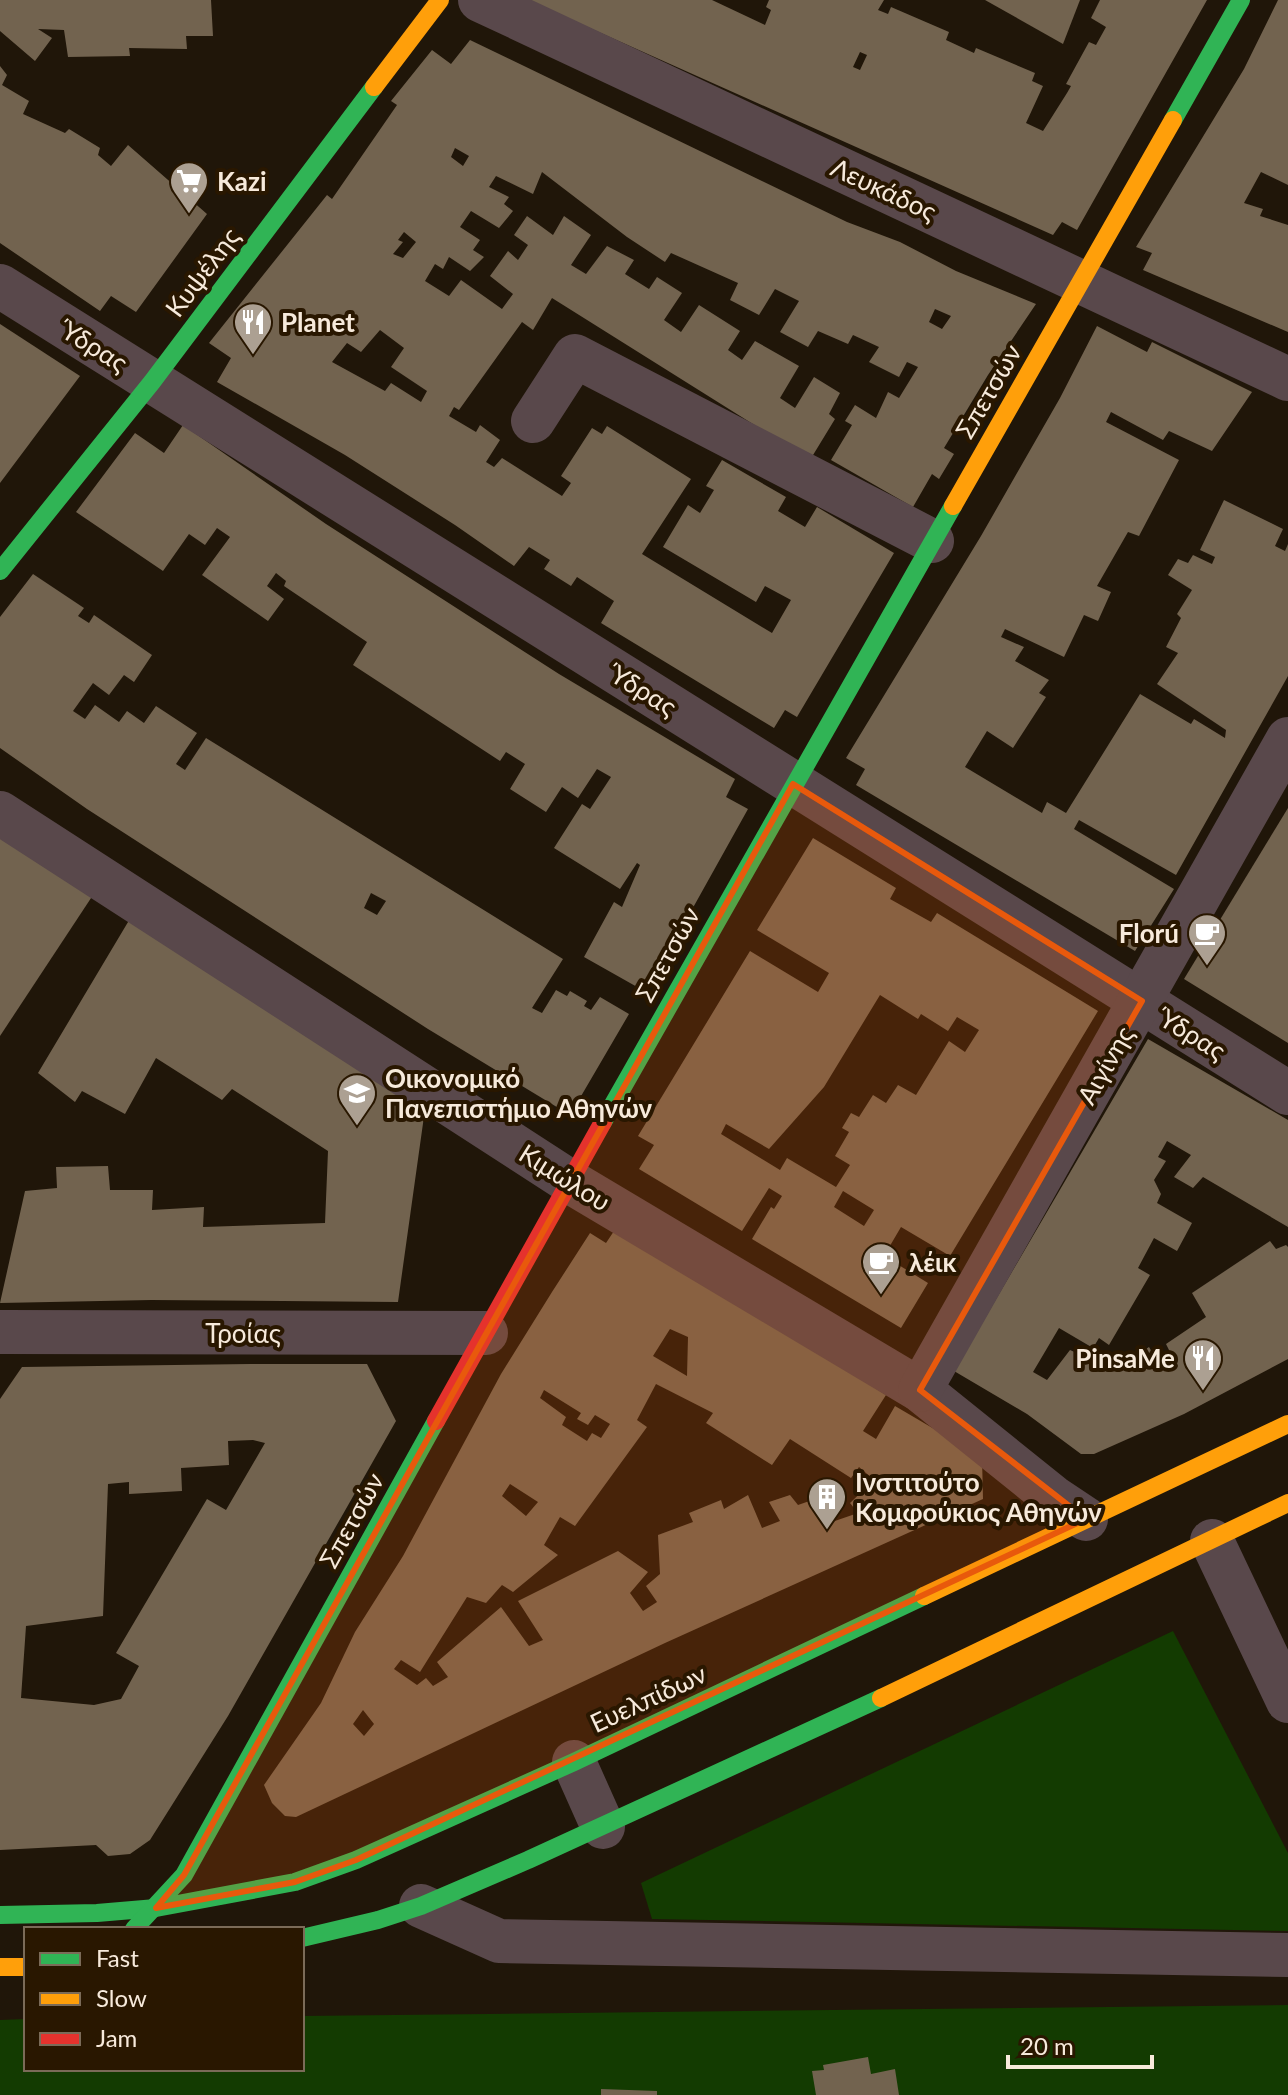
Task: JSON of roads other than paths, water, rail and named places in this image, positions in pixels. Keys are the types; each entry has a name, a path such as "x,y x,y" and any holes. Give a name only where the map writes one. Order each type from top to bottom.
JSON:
{"street":[{"name":"Κυψέλης","path":"0,571 152,382 440,0"},
{"name":"Λευκάδος","path":"480,0 1288,379"},
{"name":"Σπετσών","path":"136,1927 184,1875 569,1181 1241,0"},
{"name":"Ύδρας","path":"0,286 1288,1093"},
{"path":"533,421 575,356 932,541"},
{"name":"Αιγίνης","path":"920,1390 1288,739"},
{"name":"Κιμώλου","path":"0,813 569,1181 920,1390 1053,1497 1086,1519"},
{"name":"Τροίας","path":"0,1332 486,1333"},
{"name":"Ευελπίδων","path":"0,1915 156,1908 229,1897 295,1882 424,1831 574,1762 1288,1424"},
{"path":"304,1938 421,1906 603,1827 916,1682 1288,1503"},
{"path":"1212,1541 1288,1701"},
{"path":"574,1762 603,1827"},
{"path":"421,1906 499,1941 1288,1955"},
{"path":"0,1967 24,1967"}],"place":[{"name":"Kazi","path":"189,215"},
{"name":"Planet","path":"253,356"},
{"name":"Florú","path":"1207,967"},
{"name":"Οικονομικό Πανεπιστήμιο Αθηνών","path":"357,1127"},
{"name":"λέικ","path":"881,1296"},
{"name":"PinsaMe","path":"1203,1392"},
{"name":"Ινστιτούτο Κομφούκιος Αθηνών","path":"827,1531"}]}
